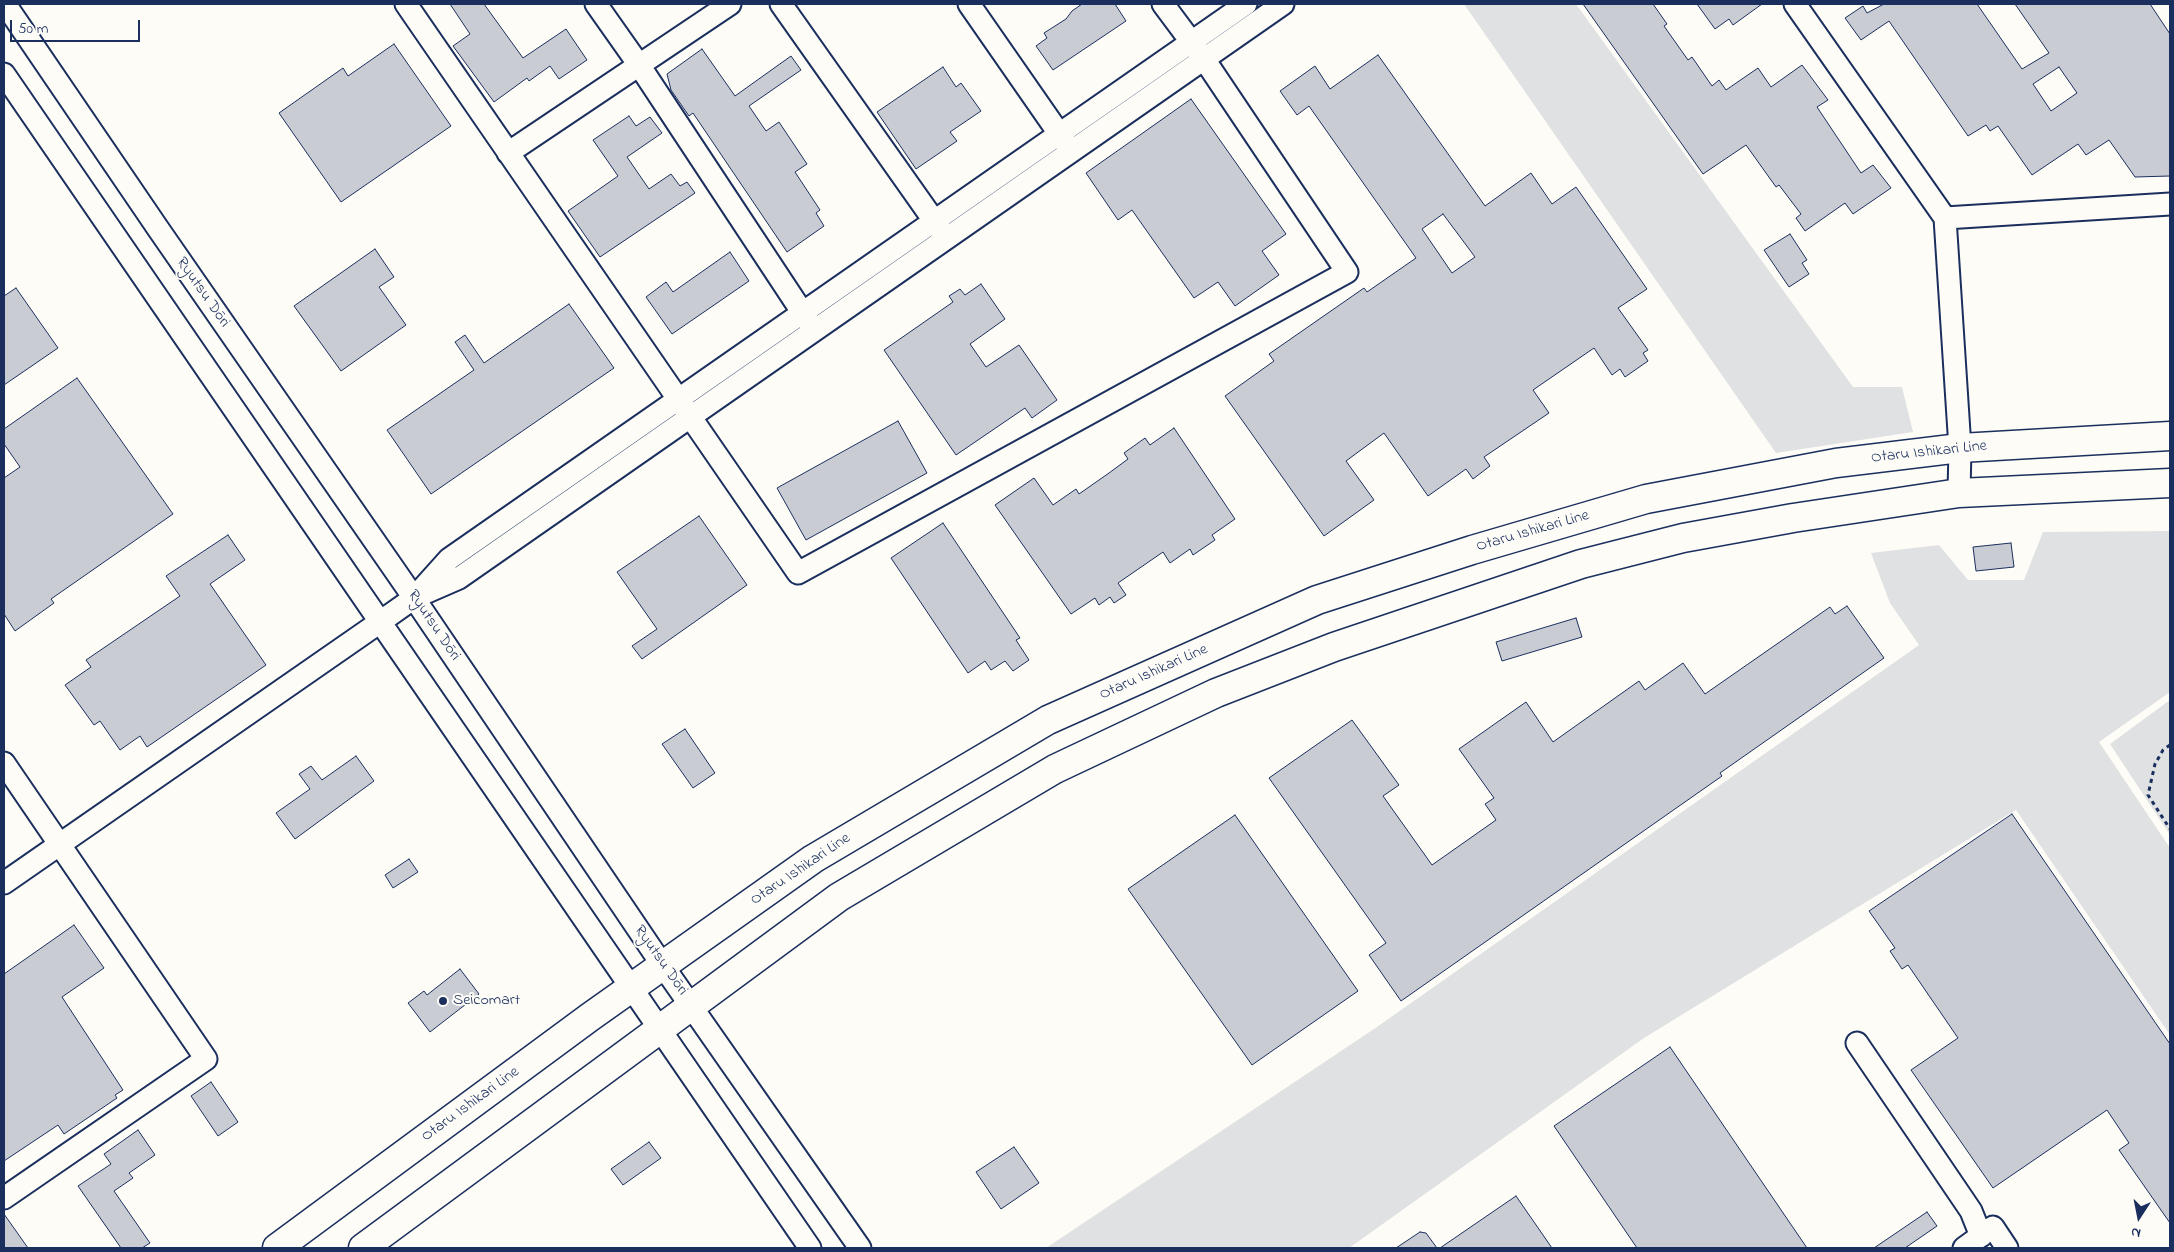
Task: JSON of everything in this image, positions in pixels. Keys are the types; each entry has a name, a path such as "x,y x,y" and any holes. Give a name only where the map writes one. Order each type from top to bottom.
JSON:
{"main road":[{"name":"Otaru Ishikari Line","path":"277,1248 632,988 813,859 1048,720 1317,600 1472,550 1646,499 1836,463 1960,448 2170,436"},
{"path":"363,1248 847,892 1055,769 1216,692 1334,646 1581,564 1683,538 1793,518 1960,494 2170,482"}],"street":[{"name":"Ryutsu Dōri","path":"5,4 414,598 663,966 860,1248"},
{"path":"406,4 798,573 1347,272 1204,59 1190,43 1163,4"},
{"path":"596,4 639,65 815,331"},
{"path":"508,153 730,4"},
{"path":"781,4 946,239"},
{"path":"969,4 1058,135 1072,151"},
{"path":"414,598 449,559 1246,4"},
{"path":"4,883 414,598 459,578 1284,4"},
{"path":"1795,4 1944,218 1960,448 1960,494"},
{"path":"4,74 810,1248"},
{"path":"1944,218 2170,204"},
{"path":"4,762 206,1059 4,1198"},
{"path":"1857,1043 1971,1211 1981,1236"},
{"path":"1964,1248 1993,1227 2008,1248"}],"path":[{"path":"2170,745 2163,750 2155,764 2148,795 2170,829"}],"shaded area":[{"path":"1464,4 1576,4 1853,387 1902,387 1913,432 1776,453"},
{"path":"2170,531 2170,692 2099,742 2170,848 2170,1035 2016,810 1644,1038 1349,1248 1046,1248 1377,1027 1919,645 1890,603 1871,553 1939,545 1968,580 2024,580 2043,532"},
{"path":"2170,700 2170,835 2110,744"}],"building":[{"path":"450,4 484,4 523,58 566,29 587,60 559,79 550,66 529,81 527,78 494,102 453,46 470,34"},
{"path":"1082,4 1115,4 1126,21 1053,70 1036,46 1047,38 1044,33 1066,19 1072,11"},
{"path":"1583,4 1653,4 1667,24 1664,26 1688,60 1692,57 1712,86 1719,80 1726,90 1758,68 1771,87 1802,65 1828,100 1817,107 1861,173 1873,165 1891,188 1853,214 1845,203 1805,231 1796,218 1801,214 1779,185 1776,187 1746,145 1703,174"},
{"path":"1697,4 1762,4 1733,25 1729,19 1715,29"},
{"path":"1884,4 1977,4 2022,69 2049,53 2015,4 2150,4 2170,34 2170,176 2135,177 2109,140 2086,155 2078,144 2032,175 1998,126 1990,131 1986,125 1968,136 1889,21 1861,40 1845,18 1863,6 1867,13","holes":["2059,67 2077,93 2051,111 2033,84"]},
{"path":"394,44 451,126 341,202 279,113 343,68 348,76"},
{"path":"702,49 735,96 791,56 801,70 749,106 766,131 779,122 807,164 795,172 820,210 816,213 824,226 787,252 693,113 689,116 671,90 667,74"},
{"path":"1378,55 1485,206 1531,173 1552,204 1576,187 1647,289 1618,308 1648,350 1643,353 1648,361 1625,377 1620,369 1612,375 1594,348 1533,390 1549,413 1484,457 1490,466 1473,479 1466,469 1428,496 1384,433 1346,461 1374,500 1324,536 1225,396 1274,361 1269,354 1364,288 1367,292 1416,258 1309,106 1297,115 1280,91 1315,66 1330,89","holes":["1443,214 1475,257 1452,273 1422,229"]},
{"path":"943,67 956,87 961,83 981,111 950,132 957,141 916,169 877,112"},
{"path":"1191,99 1286,234 1262,251 1279,275 1235,306 1218,282 1194,298 1132,210 1118,220 1086,173"},
{"path":"629,116 636,126 650,117 662,133 627,157 649,189 671,174 680,186 687,182 695,193 600,257 568,211 618,176 593,140"},
{"path":"1790,234 1807,260 1802,263 1809,274 1789,287 1764,250"},
{"path":"375,249 394,277 379,287 406,325 341,371 294,306"},
{"path":"730,252 749,281 672,334 646,297 666,282 673,292"},
{"path":"981,284 1005,319 970,344 986,367 1019,345 1057,400 1032,418 1025,408 956,455 884,350 953,302 949,296 960,289 965,295"},
{"path":"16,288 58,348 4,385 4,296"},
{"path":"569,304 614,368 431,494 387,430 474,370 455,342 465,335 484,363"},
{"path":"77,378 173,514 51,599 54,603 15,631 4,614 4,478 20,467 4,444 4,429"},
{"path":"898,421 927,473 806,540 777,488"},
{"path":"1174,428 1235,519 1212,535 1215,540 1193,555 1190,549 1170,563 1163,552 1118,583 1126,595 1114,603 1110,597 1099,605 1095,598 1071,614 995,505 1034,478 1053,505 1076,489 1079,494 1128,459 1124,453 1145,438 1150,445"},
{"path":"699,516 747,585 642,659 632,646 657,629 617,572"},
{"path":"943,523 1020,638 1016,640 1029,660 1013,671 1005,661 991,670 985,661 968,673 891,558"},
{"path":"228,535 245,560 210,584 266,665 147,747 140,736 120,750 100,721 94,725 65,685 91,667 86,660 180,596 166,576"},
{"path":"2011,543 2014,567 1976,571 1973,547"},
{"path":"1847,606 1884,658 1720,773 1722,776 1401,1001 1369,955 1386,943 1269,778 1352,720 1399,785 1383,796 1432,865 1496,820 1485,804 1494,798 1459,749 1526,702 1553,742 1639,681 1645,690 1683,663 1705,694 1830,607 1835,614"},
{"path":"1576,618 1582,637 1502,661 1496,642"},
{"path":"685,729 715,773 693,788 662,744"},
{"path":"356,756 374,781 295,839 276,813 310,789 299,774 311,766 322,780"},
{"path":"2012,814 2170,1044 2170,1223 2119,1150 2129,1143 2107,1110 1993,1188 1911,1070 1958,1038 1908,965 1902,969 1890,951 1895,948 1869,911"},
{"path":"1235,815 1358,991 1252,1065 1128,889"},
{"path":"409,859 418,872 393,888 385,875"},
{"path":"74,925 104,968 62,997 123,1090 115,1095 117,1098 64,1134 58,1125 4,1161 4,974"},
{"path":"460,969 479,994 430,1032 408,1003 424,991 427,995"},
{"path":"1670,1047 1807,1248 1637,1248 1554,1126"},
{"path":"211,1082 238,1122 218,1136 191,1096"},
{"path":"138,1130 155,1155 129,1173 133,1178 114,1191 150,1243 142,1248 121,1248 78,1186 111,1164 104,1154"},
{"path":"649,1142 661,1158 623,1185 611,1169"},
{"path":"1014,1147 1039,1183 1001,1209 976,1172"},
{"path":"1516,1196 1552,1248 1440,1248"},
{"path":"1927,1212 1937,1226 1905,1248 1874,1248"},
{"path":"4,1214 28,1248 4,1248"},
{"path":"1420,1232 1426,1233 1437,1248 1396,1248"}],"place":[{"name":"Seicomart","path":"443,1001"}]}
